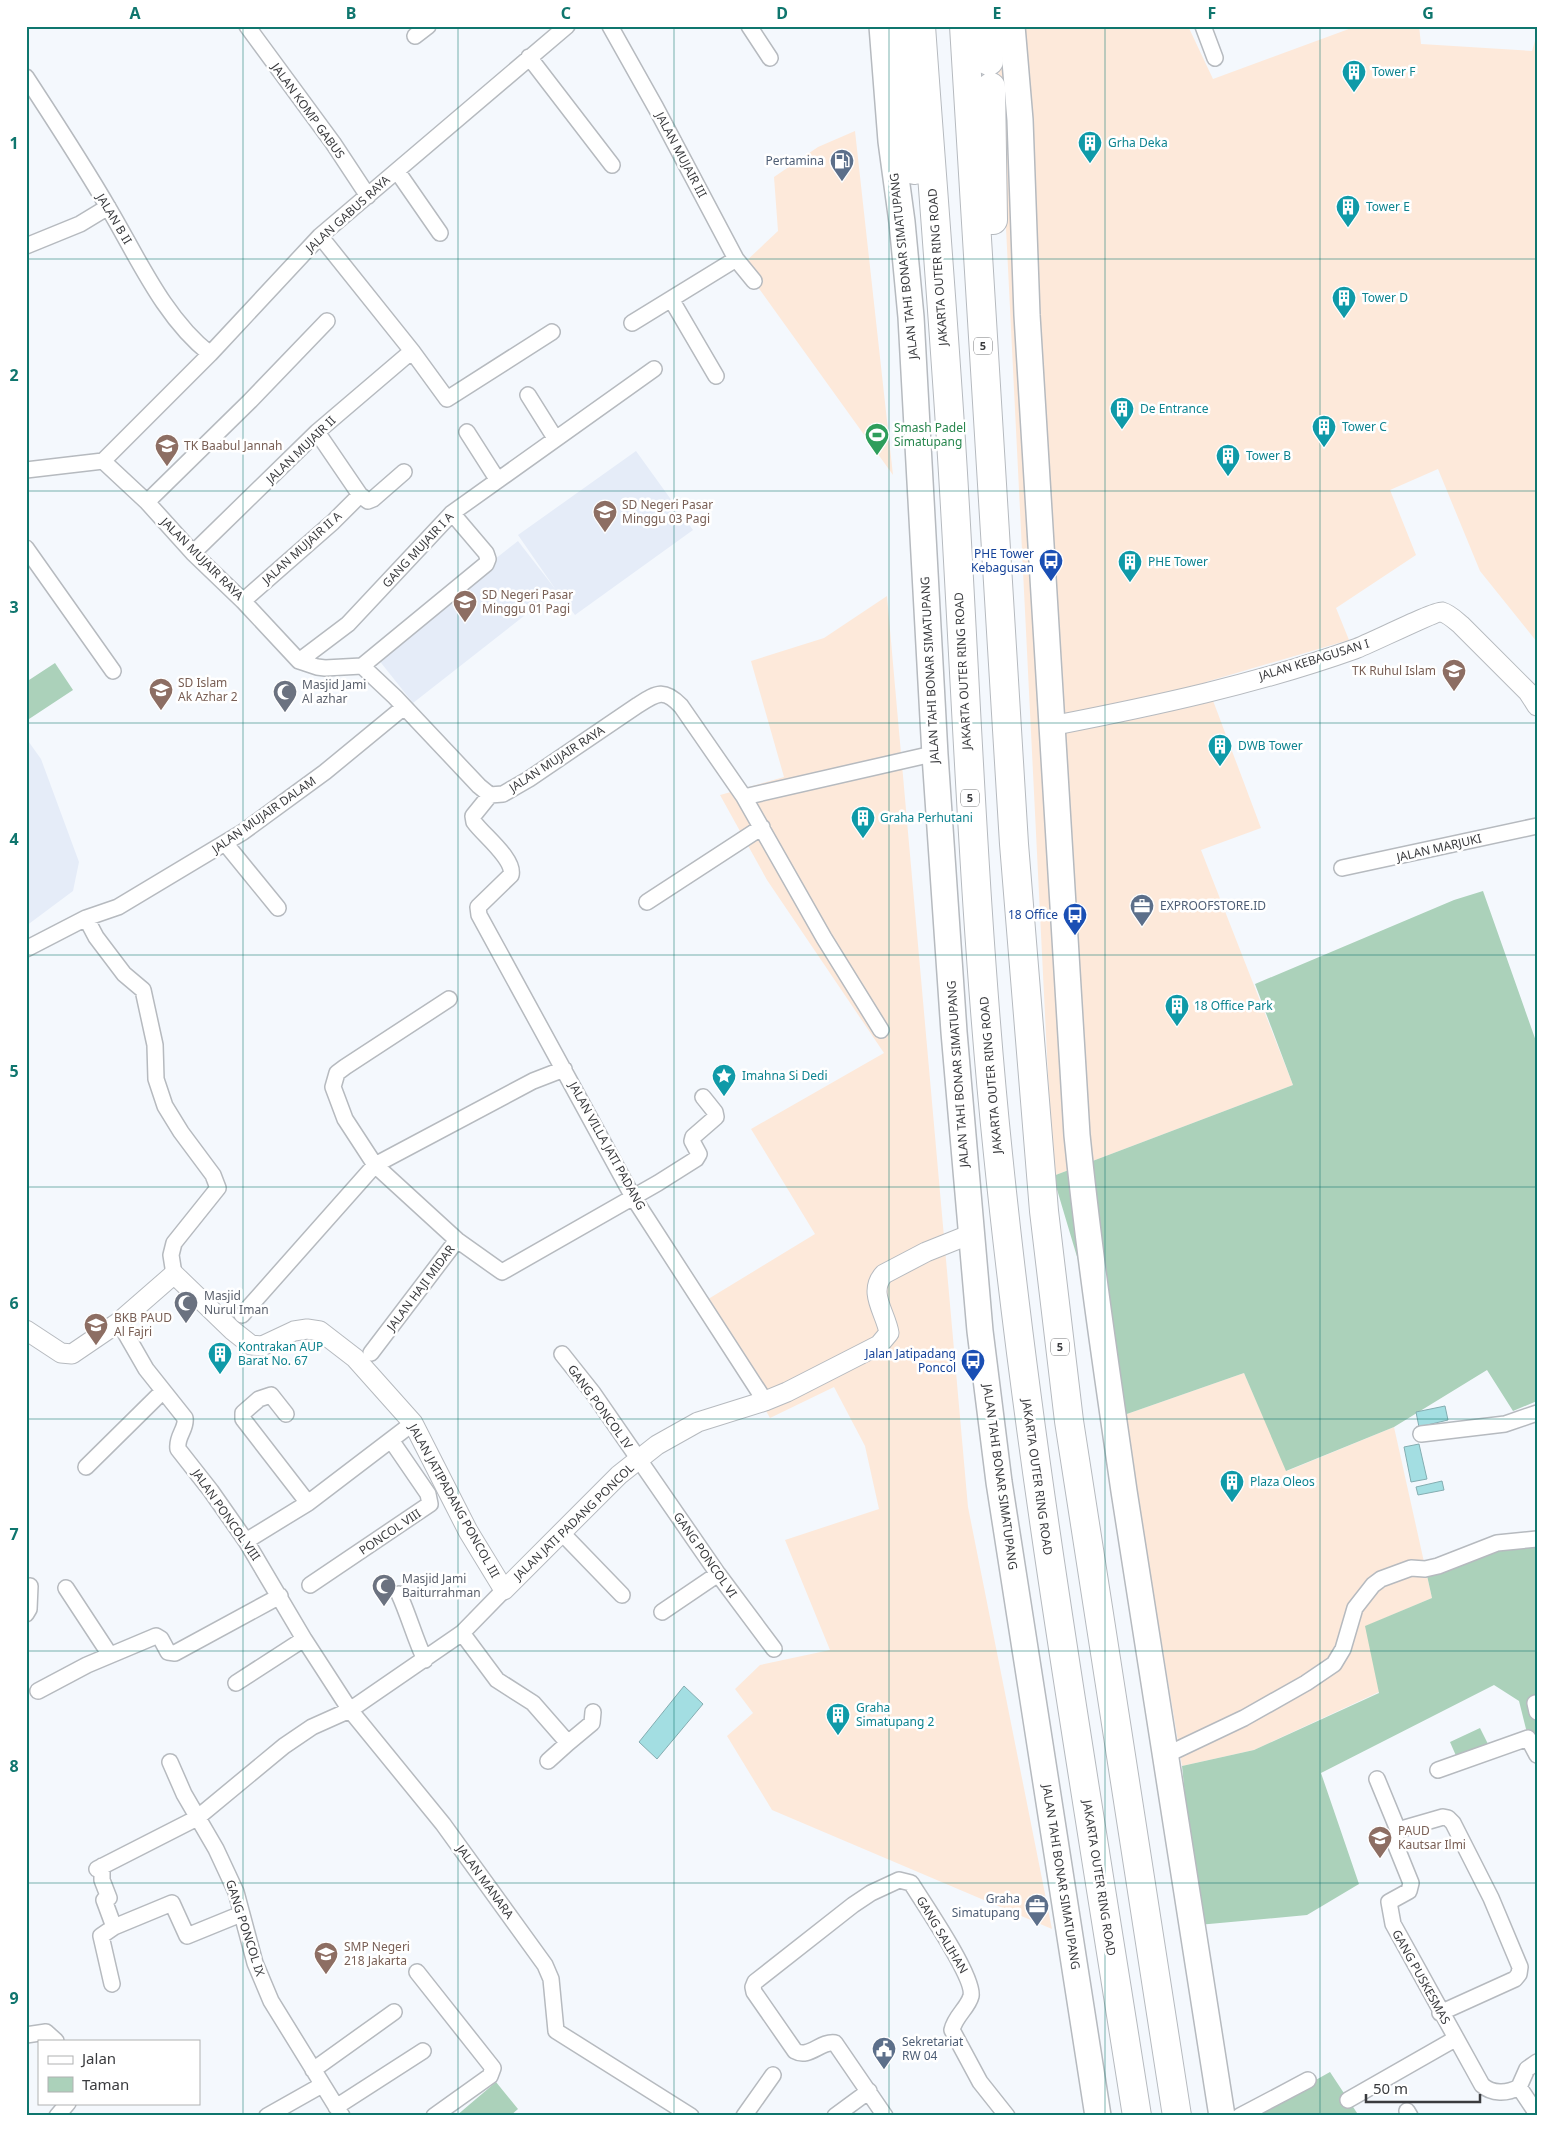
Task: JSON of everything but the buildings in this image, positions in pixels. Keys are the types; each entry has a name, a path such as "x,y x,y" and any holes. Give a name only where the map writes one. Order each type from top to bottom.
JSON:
{"highway":[{"name":"JALAN TAHI BONAR SIMATUPANG","path":"882,26 891,141 902,222 911,317 935,755 954,1032 980,1331 1000,1482 1098,2116"},
{"path":"900,26 904,85 927,294 935,388 949,420"},
{"name":"JAKARTA OUTER RING ROAD","path":"921,26 949,420 972,831 998,1157 1033,1449 1058,1623 1137,2116"},
{"path":"988,28 993,264 1002,465 1001,481 993,492"},
{"path":"988,28 1020,120 1026,315 1077,1136 1085,1213 1164,1756 1222,2116"},
{"name":"5","path":"988,28 993,492 1014,844 1045,1220 1071,1431 1177,2116"}],"street":[{"name":"JALAN KOMP GABUS","path":"247,26 333,143 363,188"},
{"path":"415,36 428,26"},
{"name":"JALAN GABUS RAYA","path":"103,461 320,236 363,188 397,172 567,26"},
{"name":"JALAN MUJAIR III","path":"610,26 736,258 754,282"},
{"path":"749,26 770,58"},
{"path":"1203,26 1215,58"},
{"path":"529,57 612,165"},
{"name":"JALAN B II","path":"26,76 108,207 153,285 183,328 208,352"},
{"path":"397,172 440,233"},
{"path":"26,246 80,224 108,207"},
{"path":"320,236 412,351 447,399 552,332"},
{"path":"632,323 736,258"},
{"path":"671,299 716,376"},
{"path":"147,502 327,322"},
{"name":"JALAN MUJAIR II","path":"193,553 317,432 412,351"},
{"name":"GANG MUJAIR I A","path":"299,661 348,624 452,513 654,369"},
{"path":"528,395 555,438"},
{"path":"317,432 360,495 368,501 373,499 404,472"},
{"path":"467,432 498,479"},
{"path":"26,470 103,461"},
{"name":"JALAN MUJAIR RAYA","path":"103,461 147,502 193,553 244,601 299,661"},
{"name":"JALAN MUJAIR II A","path":"244,601 333,522 360,495"},
{"path":"299,661 325,668 362,666 486,564 488,559 486,553 452,513"},
{"path":"26,548 113,671"},
{"name":"JALAN KEBAGUSAN I","path":"1051,726 1216,691 1319,661 1383,638 1436,612 1449,615 1461,625 1528,692 1537,706"},
{"path":"362,666 490,795 473,816 474,822 508,861 512,870 511,875 478,907 478,912 564,1069"},
{"name":"JALAN MUJAIR RAYA","path":"490,795 503,794 529,780 652,696 663,694 672,696 681,706 744,797 824,938 881,1030"},
{"name":"JALAN MUJAIR DALAM","path":"26,948 86,918 118,908 225,843 272,812 325,772 404,707"},
{"path":"744,797 928,755 935,755"},
{"name":"JALAN MARJUKI","path":"1342,868 1537,826"},
{"path":"646,902 762,828"},
{"path":"225,843 278,908"},
{"path":"26,1330 60,1353 67,1355 75,1353 119,1322 174,1274 171,1255 174,1243 218,1188 213,1175 181,1132 165,1106 156,1079 155,1045 144,990 124,974 96,936 86,918"},
{"name":"JALAN HAJI MIDAR","path":"371,1353 458,1240 375,1165 345,1120 339,1108 333,1087 337,1073 449,999"},
{"name":"JALAN VILLA JATI PADANG","path":"375,1165 533,1081 564,1069 633,1197 765,1401"},
{"path":"458,1240 502,1272 633,1197 698,1156 699,1153 692,1141 693,1137 716,1118 716,1112 703,1097"},
{"path":"242,1315 375,1165"},
{"name":"JALAN JATI PADANG PONCOL","path":"114,1927 104,1900 109,1898 102,1880 100,1868 197,1818 298,1736 312,1727 350,1710 462,1633 613,1481 657,1445 698,1422 765,1401 787,1392 879,1345 889,1333 888,1323 878,1296 876,1285 878,1280 884,1274 926,1252 971,1234"},
{"name":"JALAN JATIPADANG PONCOL III","path":"174,1274 246,1342 262,1346 294,1331 307,1329 320,1331 355,1358 413,1423 468,1531 504,1590"},
{"name":"JALAN PONCOL VIII","path":"119,1322 133,1349 185,1418 186,1424 177,1442 178,1449 211,1491 246,1541 304,1639 350,1710"},
{"name":"GANG PONCOL IV","path":"562,1354 593,1394 638,1460"},
{"path":"86,1467 163,1391"},
{"path":"286,1414 271,1395 259,1399 243,1413 243,1418 308,1503"},
{"path":"1421,1434 1505,1424 1522,1420 1537,1413"},
{"path":"246,1541 308,1503 413,1423"},
{"name":"PONCOL VIII","path":"310,1585 430,1504 428,1494 390,1440"},
{"name":"GANG PONCOL VI","path":"638,1460 718,1574 774,1649"},
{"path":"562,1533 622,1595"},
{"path":"1164,1756 1244,1718 1306,1684 1334,1664 1343,1649 1355,1608 1363,1596 1381,1578 1411,1568 1425,1569 1438,1566 1497,1543 1537,1539"},
{"path":"662,1612 718,1574"},
{"path":"26,1614 29,1609 33,1587"},
{"path":"66,1588 110,1655"},
{"path":"399,1594 424,1660"},
{"path":"38,1691 87,1665 156,1636 161,1638 168,1652 174,1653 280,1596"},
{"path":"462,1633 497,1680 533,1703 568,1743"},
{"path":"236,1683 304,1639"},
{"name":"JALAN MANARA","path":"350,1710 443,1824 545,1965 552,1986 555,2029 560,2035 691,2116"},
{"path":"548,1761 592,1723 593,1712"},
{"path":"1438,1770 1532,1735 1537,1755"},
{"name":"GANG PONCOL IX","path":"170,1762 184,1794 216,1849 236,1892 255,1963 263,1984 291,2036 339,2112"},
{"name":"GANG PUSKESMAS","path":"1377,1779 1398,1830 1394,1841 1411,1886 1408,1891 1390,1901 1388,1908 1403,1946 1482,2086 1489,2092 1519,2087"},
{"path":"1398,1830 1443,1817 1448,1818 1453,1823 1491,1898 1520,1967 1519,1974 1515,1980 1440,2012"},
{"name":"GANG SALIHAN","path":"869,2091 835,2043 829,2043 806,2054 795,2051 754,1992 753,1987 755,1982 871,1893 899,1880 911,1884 966,1973 972,1990 971,1998 954,2023 952,2030 980,2082 1007,2116"},
{"path":"112,1984 101,1936 114,1927 172,1903 186,1936 241,1914"},
{"path":"416,1972 493,2068 490,2076 434,2116"},
{"path":"313,2070 394,2012"},
{"path":"26,2035 46,2032 55,2040"},
{"path":"1348,2100 1455,2039"},
{"path":"339,2112 423,2050"},
{"path":"1537,2062 1527,2069 1519,2087 1537,2114"},
{"path":"744,2116 773,2075"},
{"path":"1240,2116 1308,2080"},
{"path":"267,2116 322,2085"},
{"path":"835,2116 869,2091 885,2116"},
{"path":"57,2116 67,2104"}],"shaded area":[{"path":"996,26 1188,26 1213,79 1357,26 1419,26 1421,44 1532,51 1537,34 1537,642 1480,571 1438,469 1390,490 1416,555 1336,608 1349,640 1206,682 1261,828 1201,850 1293,1085 1053,1176"},
{"path":"855,131 893,475 742,265 778,231 774,177 818,147"},
{"path":"636,451 693,530 575,615 557,590 413,703 374,654 518,541 556,590 518,535"},
{"path":"887,596 968,1507 1052,1929 772,1810 727,1736 753,1713 735,1689 760,1665 830,1650 785,1540 879,1509 865,1446 834,1387 770,1418 705,1301 815,1234 751,1129 884,1053 767,880 720,795 784,777 751,661 824,638"},
{"path":"26,738 41,759 79,862 73,891 26,926"},
{"path":"1244,1373 1287,1471 1394,1427 1432,1598 1366,1626 1379,1692 1254,1750 1182,1766 1124,1415"}],"green space":[{"path":"55,663 73,690 26,721 26,682"},
{"path":"1483,891 1537,1044 1537,1401 1513,1411 1487,1370 1394,1427 1286,1471 1244,1373 1124,1415 1053,1176 1293,1085 1255,984 1454,900"},
{"path":"1537,1536 1537,1750 1530,1745 1519,1701 1494,1685 1321,1773 1359,1884 1307,1915 1198,1925 1182,1766 1254,1750 1379,1693 1365,1626 1432,1598 1426,1571 1474,1543"},
{"path":"1480,1728 1488,1744 1457,1758 1450,1742"},
{"path":"1330,2072 1359,2116 1251,2116"},
{"path":"496,2082 518,2109 510,2116 456,2116"}],"water":[{"path":"1445,1406 1448,1420 1419,1427 1416,1412"},
{"path":"1419,1444 1427,1479 1411,1482 1404,1447"},
{"path":"1442,1481 1444,1490 1418,1495 1416,1487"},
{"path":"684,1686 703,1704 657,1759 639,1742"}],"place":[{"name":"Tower F","path":"1354,93"},
{"name":"Grha Deka","path":"1090,164"},
{"name":"Pertamina","path":"842,182"},
{"name":"Tower E","path":"1348,228"},
{"name":"Tower D","path":"1344,319"},
{"name":"De Entrance","path":"1122,430"},
{"name":"Tower C","path":"1324,448"},
{"name":"Smash Padel Simatupang","path":"877,456"},
{"name":"TK Baabul Jannah","path":"167,467"},
{"name":"Tower B","path":"1228,477"},
{"name":"SD Negeri Pasar Minggu 03 Pagi","path":"605,533"},
{"name":"PHE Tower Kebagusan","path":"1051,582"},
{"name":"PHE Tower","path":"1130,583"},
{"name":"SD Negeri Pasar Minggu 01 Pagi","path":"465,623"},
{"name":"TK Ruhul Islam","path":"1454,692"},
{"name":"SD Islam Ak Azhar 2","path":"161,711"},
{"name":"Masjid Jami Al azhar","path":"285,713"},
{"name":"DWB Tower","path":"1220,767"},
{"name":"Graha Perhutani","path":"863,839"},
{"name":"EXPROOFSTORE.ID","path":"1142,927"},
{"name":"18 Office","path":"1075,936"},
{"name":"18 Office Park","path":"1177,1027"},
{"name":"Imahna Si Dedi","path":"724,1097"},
{"name":"Masjid Nurul Iman","path":"186,1324"},
{"name":"BKB PAUD Al Fajri","path":"96,1346"},
{"name":"Kontrakan AUP Barat No. 67","path":"220,1375"},
{"name":"Jalan Jatipadang Poncol","path":"973,1382"},
{"name":"Plaza Oleos","path":"1232,1503"},
{"name":"Masjid Jami Baiturrahman","path":"384,1607"},
{"name":"Graha Simatupang 2","path":"838,1736"},
{"name":"PAUD Kautsar Ilmi","path":"1380,1859"},
{"name":"Graha Simatupang","path":"1037,1927"},
{"name":"SMP Negeri 218 Jakarta","path":"326,1975"},
{"name":"Sekretariat RW 04","path":"884,2070"}]}
